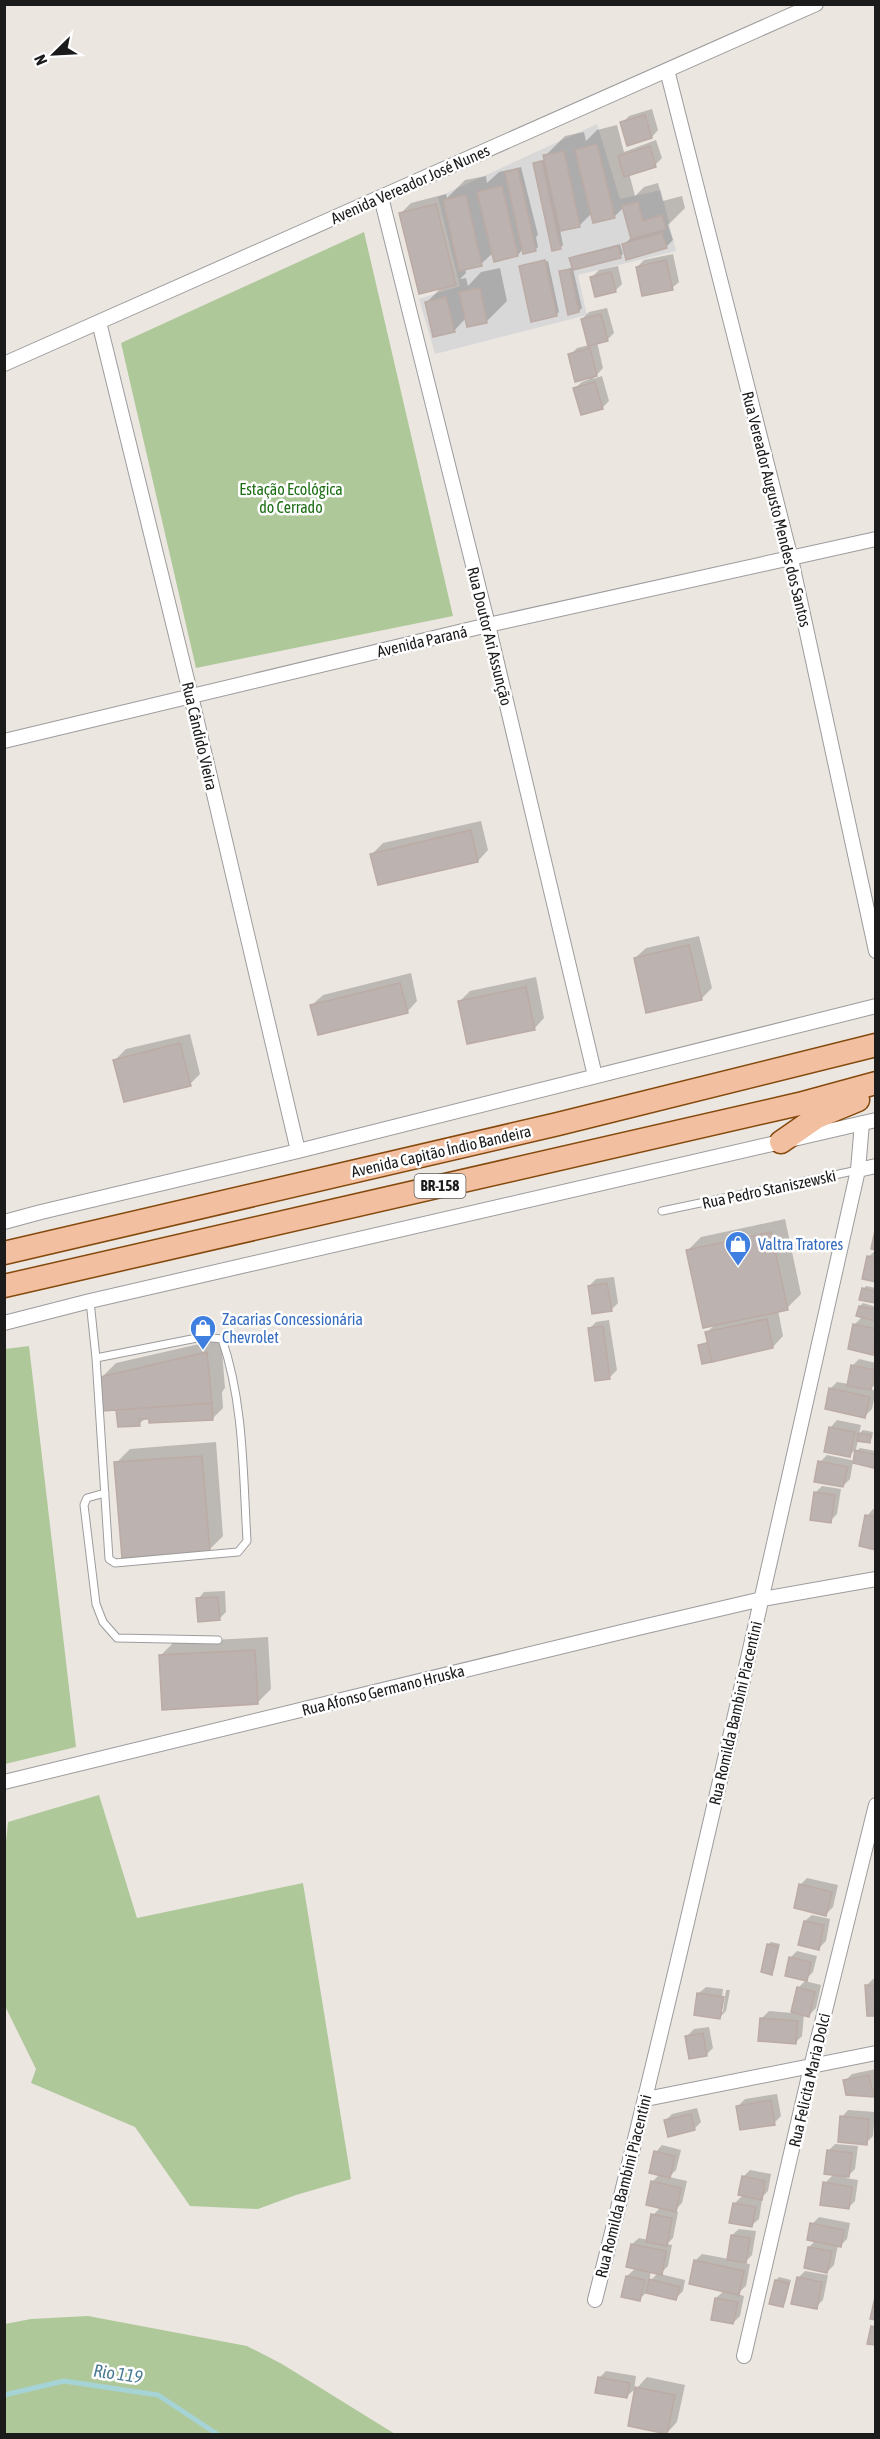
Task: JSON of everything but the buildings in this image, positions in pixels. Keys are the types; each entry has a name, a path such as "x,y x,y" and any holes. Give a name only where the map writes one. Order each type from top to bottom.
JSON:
{"main road":[{"name":"Avenida Capitão Índio Bandeira","path":"4,1253 558,1124 876,1045"},
{"name":"Avenida Capitão Índio Bandeira","path":"4,1286 787,1107 876,1083"},
{"path":"781,1142 817,1118 876,1093"}],"street":[{"name":"Avenida Vereador José Nunes","path":"4,364 808,6"},
{"name":"Rua Vereador Augusto Mendes dos Santos","path":"668,70 791,559 876,951"},
{"name":"Rua Doutor Ari Assunção","path":"381,197 488,625 595,1076"},
{"name":"Rua Cândido Vieira","path":"99,322 191,696 297,1151"},
{"name":"Avenida Paraná","path":"4,741 488,625 791,559 876,538"},
{"path":"4,1222 876,1006"},
{"path":"4,1323 90,1301 869,1121"},
{"name":"Rua Romilda Bambini Piacentini","path":"595,2300 645,2099 762,1599 869,1121"},
{"name":"Rua Pedro Staniszewski","path":"858,1170 876,1166"},
{"name":"Rua Afonso Germano Hruska","path":"4,1782 762,1599 876,1579"},
{"name":"Rua Felicita Maria Dolci","path":"744,2356 811,2067 876,1805"},
{"path":"645,2099 876,2053"}],"lane":[{"name":"Rua Pedro Staniszewski","path":"663,1211 858,1170"},
{"path":"90,1301 109,1559 115,1563 238,1552 247,1541 241,1436 229,1359 222,1340 202,1337 96,1358"},
{"path":"105,1493 87,1498 84,1505 96,1604 103,1622 117,1638 218,1640"}],"shaded area":[{"path":"597,124 620,199 661,190 676,251 578,275 587,315 435,354 419,299 460,286 438,197"}],"green space":[{"name":"Estação Ecológica do Cerrado","path":"364,232 453,616 196,668 121,343"},
{"path":"29,1346 76,1747 5,1764 5,1349"},
{"path":"99,1795 137,1918 303,1883 351,2179 258,2209 190,2206 135,2127 31,2083 36,2069 5,2006 4,1862 8,1822"},
{"path":"88,2316 247,2346 282,2364 395,2434 5,2434 5,2324 31,2319"}],"waterway":[{"name":"Rio 119","path":"4,2395 64,2381 158,2395 217,2434"}],"place":[{"name":"Valtra Tratores","path":"738,1267"},
{"name":"Zacarias Concessionária Chevrolet","path":"203,1351"}]}
